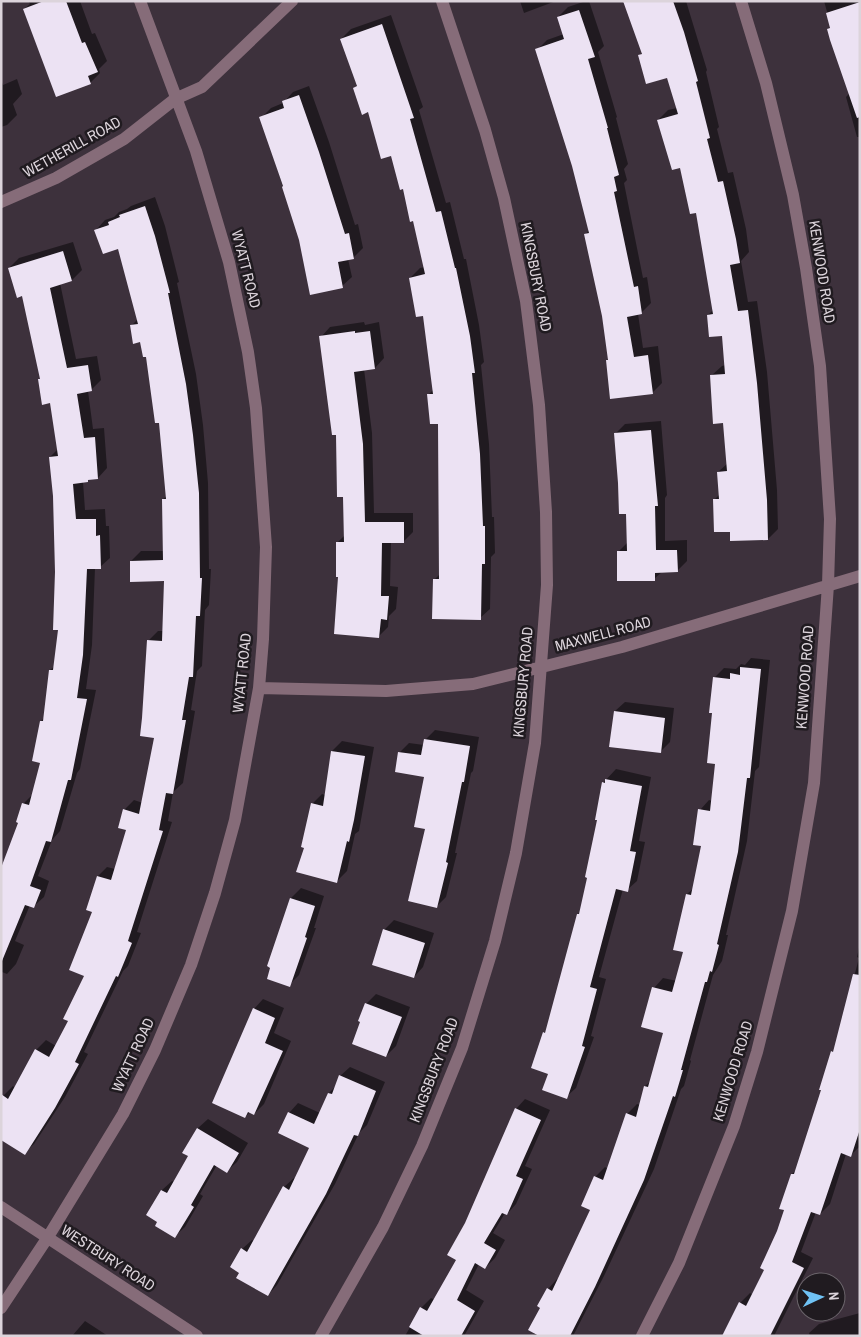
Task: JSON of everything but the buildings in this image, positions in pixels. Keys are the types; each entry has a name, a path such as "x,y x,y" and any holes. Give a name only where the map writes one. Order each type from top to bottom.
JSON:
{"street":[{"name":"WYATT ROAD","path":"1,1308 48,1237 123,1114 155,1050 190,966 215,893 235,820 259,688 263,638 266,547 256,408 250,361 229,262 196,151 140,1"},
{"name":"WETHERILL ROAD","path":"1,202 56,178 124,139 175,99 202,88 292,1"},
{"name":"KINGSBURY ROAD","path":"321,1336 383,1227 422,1146 462,1048 495,941 516,852 535,743 542,666 547,585 546,512 539,405 526,301 504,198 485,130 442,1"},
{"name":"KENWOOD ROAD","path":"642,1336 679,1263 734,1126 757,1052 790,920 814,783 828,585 830,519 820,366 793,194 766,83 741,1"},
{"name":"MAXWELL ROAD","path":"259,688 386,692 473,684 622,647 860,576"},
{"name":"WESTBURY ROAD","path":"1,1206 197,1336"}]}
